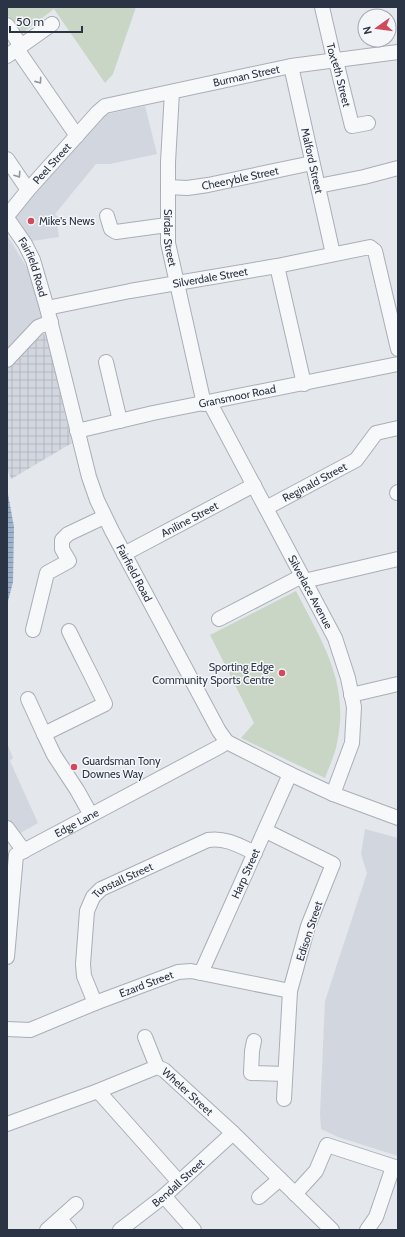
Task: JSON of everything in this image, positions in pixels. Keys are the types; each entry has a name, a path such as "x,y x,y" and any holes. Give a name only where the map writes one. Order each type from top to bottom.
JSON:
{"street":[{"name":"Toxteth Street","path":"322,7 334,60 337,65 352,126 368,122"},
{"path":"15,50 52,24"},
{"path":"7,25 15,50 77,136"},
{"name":"Burman Street","path":"98,112 105,106 291,66 398,52"},
{"name":"Malford Street","path":"291,66 333,254"},
{"name":"Sirdar Street","path":"172,92 168,187 168,243 176,283 207,403"},
{"name":"Peel Street","path":"7,217 28,190 98,112"},
{"path":"7,159 28,190"},
{"name":"Cheeryble Street","path":"168,187 187,188 208,185 312,162"},
{"path":"318,186 398,168"},
{"path":"107,216 111,230 116,232 167,225"},
{"name":"Fairfield Road","path":"7,217 29,250 33,260 51,322 88,477 104,517 181,658 215,725 227,742 333,794 398,818"},
{"name":"Silverdale Street","path":"47,308 130,290 277,266 370,247 375,251 392,291"},
{"path":"277,266 304,384"},
{"path":"392,291 398,349"},
{"path":"7,360 38,327 51,322"},
{"path":"106,362 120,420"},
{"name":"Gransmoor Road","path":"77,430 398,364"},
{"name":"Silverlace Avenue","path":"207,403 254,485 335,638 348,678 354,707 352,743 333,794"},
{"name":"Reginald Street","path":"266,508 356,460 376,433 398,428"},
{"name":"Aniline Street","path":"124,554 254,485"},
{"path":"33,630 47,573 69,561 62,549 62,540 68,534 104,517"},
{"path":"219,620 303,578 398,559"},
{"path":"44,734 106,704 89,668 83,662 69,631"},
{"path":"352,695 398,684"},
{"path":"28,699 54,756 78,790 91,815"},
{"name":"Edge Lane","path":"24,851 227,742"},
{"name":"Harp Street","path":"201,973 266,831 290,774"},
{"path":"7,828 24,851 16,856 7,957"},
{"name":"Edison Street","path":"266,831 333,864 308,926 290,991 284,1099"},
{"name":"Tunstall Street","path":"95,1003 84,976 82,964 87,911 93,897 101,889 208,840 226,840 255,853"},
{"name":"Ezard Street","path":"7,1029 30,1030 95,1003 178,972 201,973 290,991"},
{"path":"145,1037 157,1068"},
{"path":"254,1041 251,1073 285,1074"},
{"name":"Wheler Street","path":"7,1124 157,1068 164,1070 233,1133 329,1229"},
{"path":"98,1091 179,1182"},
{"name":"Bendall Street","path":"120,1230 164,1196 233,1133"},
{"path":"295,1194 316,1170 327,1145 396,1167 376,1217 366,1230"},
{"path":"259,1197 280,1179"},
{"path":"164,1196 194,1230"},
{"path":"47,1230 76,1204"},
{"path":"60,1219 69,1230"}],"shaded area":[{"path":"145,106 157,154 110,164 96,164 55,214 60,219 57,223 59,237 32,241 14,216 103,115"},
{"path":"7,235 29,271 43,315 7,353"},
{"path":"39,332 46,335 72,443 11,479 7,469 7,368"},
{"path":"7,743 13,758 10,761 38,823 7,841"},
{"path":"365,829 398,838 398,1156 338,1137 321,1129 320,1114 325,1001 367,873 361,854"}],"green space":[{"path":"7,7 136,7 113,74 105,83 54,9 21,34 7,14"},
{"name":"Sporting Edge Community Sports Centre","path":"296,591 324,646 337,682 340,701 340,721 337,743 325,778 241,738 254,723 210,635"}],"water":[{"path":"7,489 14,527 13,582 7,605"}],"place":[{"name":"Mike's News","path":"31,221"},
{"name":"Sporting Edge Community Sports Centre","path":"282,673"},
{"name":"Guardsman Tony Downes Way","path":"74,767"}]}
